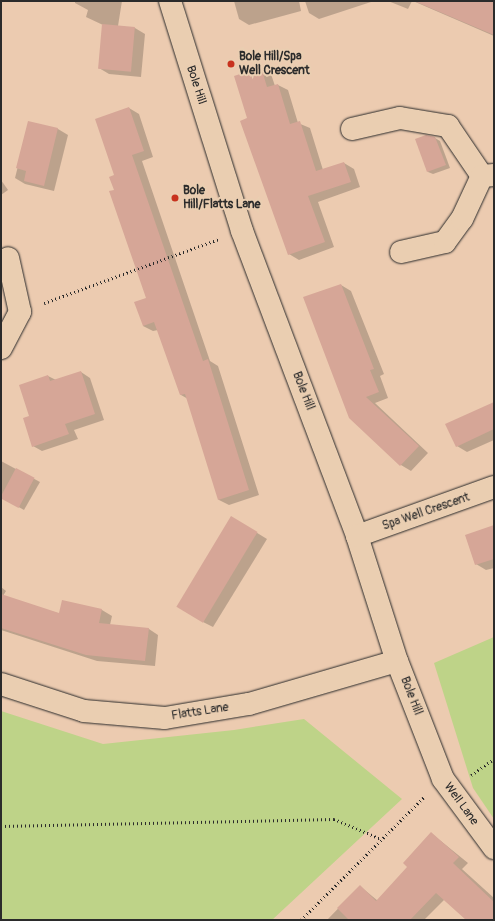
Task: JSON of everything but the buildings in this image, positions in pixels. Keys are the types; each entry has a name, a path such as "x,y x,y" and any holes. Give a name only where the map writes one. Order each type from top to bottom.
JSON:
{"street":[{"name":"Bole Hill","path":"170,1 242,231 357,536 397,661 443,779"},
{"path":"352,129 400,118 448,126 488,176 462,219 445,242 401,252"},
{"path":"1,348 20,312 8,258"},
{"name":"Spa Well Crescent","path":"357,536 494,487"},
{"name":"Flatts Lane","path":"1,684 84,711 165,718 249,704 397,661"},
{"name":"Well Lane","path":"443,779 494,848"}],"path":[{"path":"20,312 242,231"},
{"path":"301,920 443,779"},
{"path":"1,826 334,819 382,839"}],"green space":[{"path":"494,637 494,819 473,788 434,663"},
{"path":"1,711 103,744 234,730 304,719 402,799 272,920 1,920"}],"place":[{"name":"Bole Hill/Spa Well Crescent","path":"231,64"},
{"name":"Bole Hill/Flatts Lane","path":"175,198"}]}
